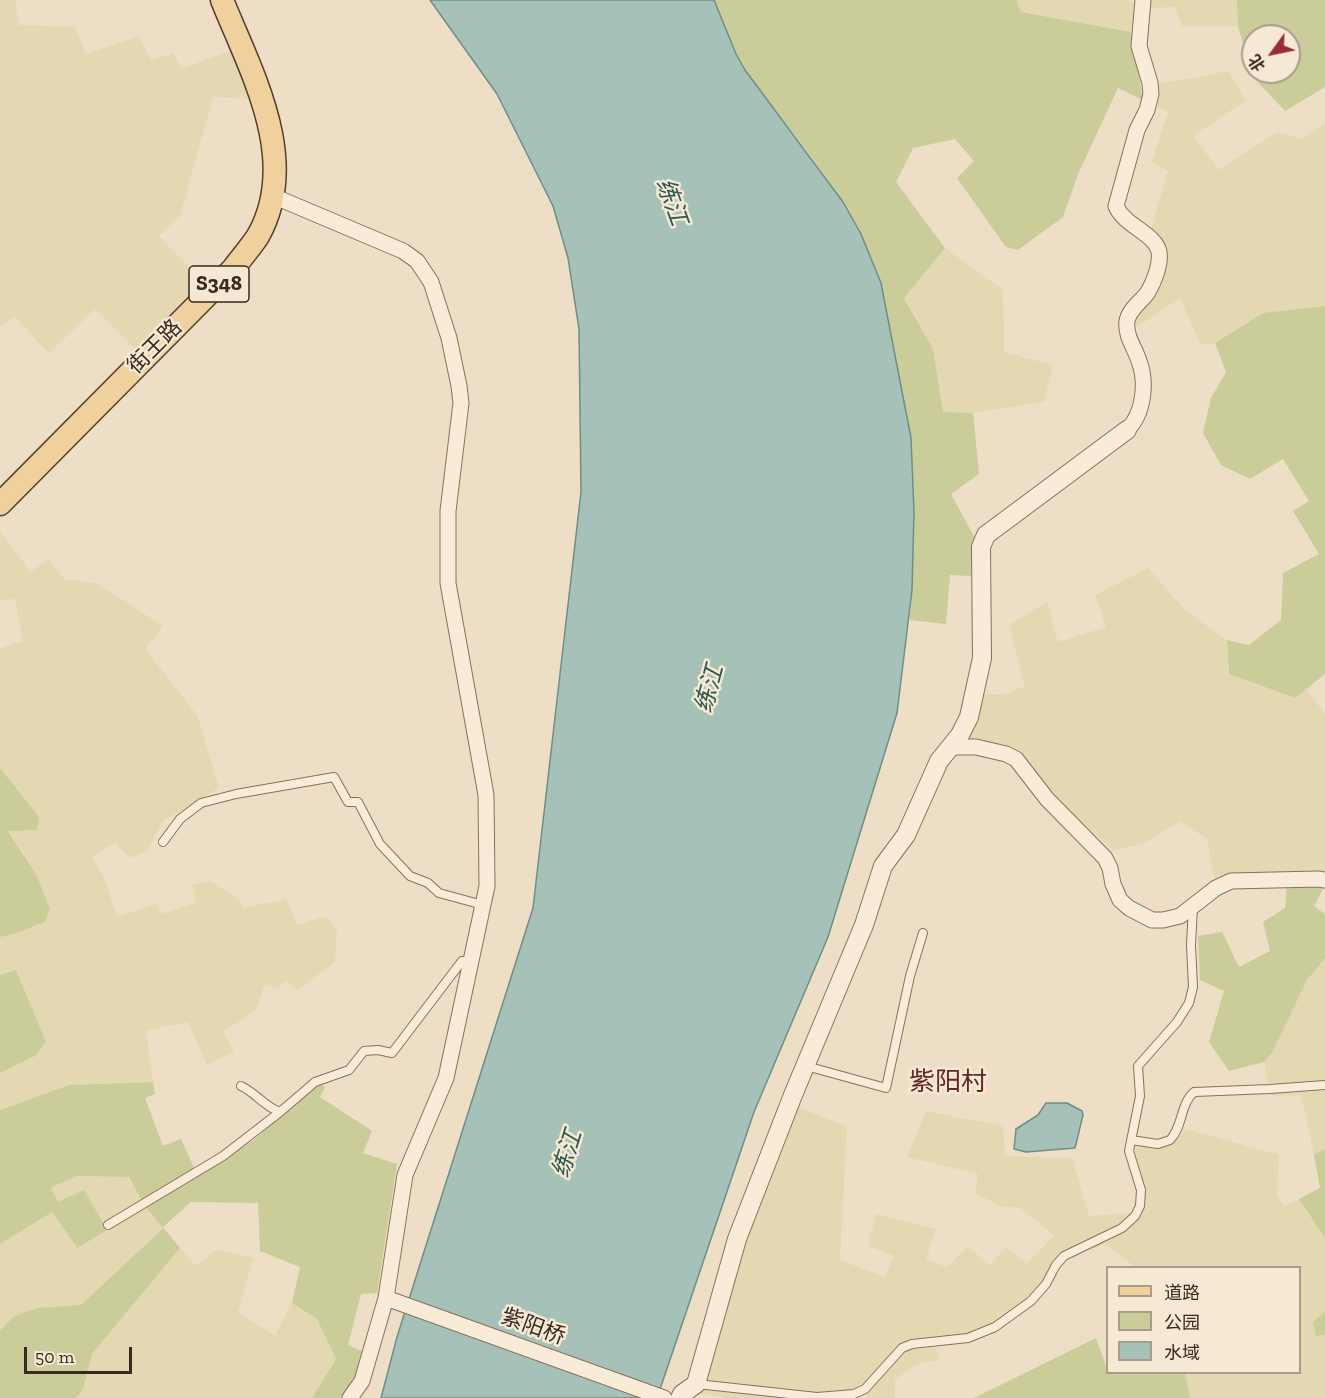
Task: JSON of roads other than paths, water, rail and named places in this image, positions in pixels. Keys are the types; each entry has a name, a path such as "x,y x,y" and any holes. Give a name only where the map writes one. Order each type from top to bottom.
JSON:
{"main road":[{"name":"街王路","path":"0,504 233,269 258,236 273,196 275,158 266,110 222,0"}],"street":[{"path":"680,1398 681,1394 696,1384 737,1239 805,1065 864,925 883,866 906,835 939,760 960,735 969,717 982,658 982,541 1127,430 1137,416 1143,394 1143,383 1139,361 1129,340 1126,323 1131,312 1150,287 1157,272 1160,255 1155,245 1125,220 1116,206 1137,130 1147,110 1151,94 1139,46 1143,0"},
{"path":"273,196 410,255 423,268 431,282 449,338 461,403 448,511 448,583 486,795 487,886 446,1078 405,1175 386,1298 362,1381 350,1398"},
{"path":"950,747 976,747 1017,759 1047,799 1105,858 1115,890 1124,904 1152,920 1180,916 1216,888 1237,880 1325,880"},
{"name":"紫阳桥","path":"386,1298 664,1398"}],"lane":[{"path":"163,842 180,819 201,803 236,794 334,777 348,802 358,802 380,844 410,876 428,883 439,894 483,905"},
{"path":"696,1384 817,1397 861,1395 902,1348 912,1344 968,1338 995,1327 1031,1301 1046,1284 1056,1264 1064,1256 1108,1236 1131,1221 1140,1206 1142,1195 1130,1151 1140,1095 1138,1066 1177,1022 1189,1003 1193,987 1191,945 1193,905"},
{"path":"805,1065 886,1088 910,976 922,933"},
{"path":"108,1225 223,1156 315,1082 349,1070 364,1051 378,1050 392,1053 462,962 470,961"},
{"path":"1131,1140 1158,1144 1170,1140 1177,1130 1188,1097 1194,1092 1325,1085"},
{"path":"241,1086 252,1091 272,1109 280,1112"}],"water":[{"name":"练江","path":"430,0 714,0 745,70 843,202 861,234 881,283 911,438 914,512 912,590 897,713 828,937 754,1112 657,1398 381,1398 397,1337 533,908 581,492 579,329 568,258 553,206 497,94"},
{"path":"1046,1103 1067,1103 1082,1111 1075,1148 1026,1152 1014,1149 1016,1129 1038,1115"}],"district":[{"name":"紫阳村","path":"948,1083"}]}
